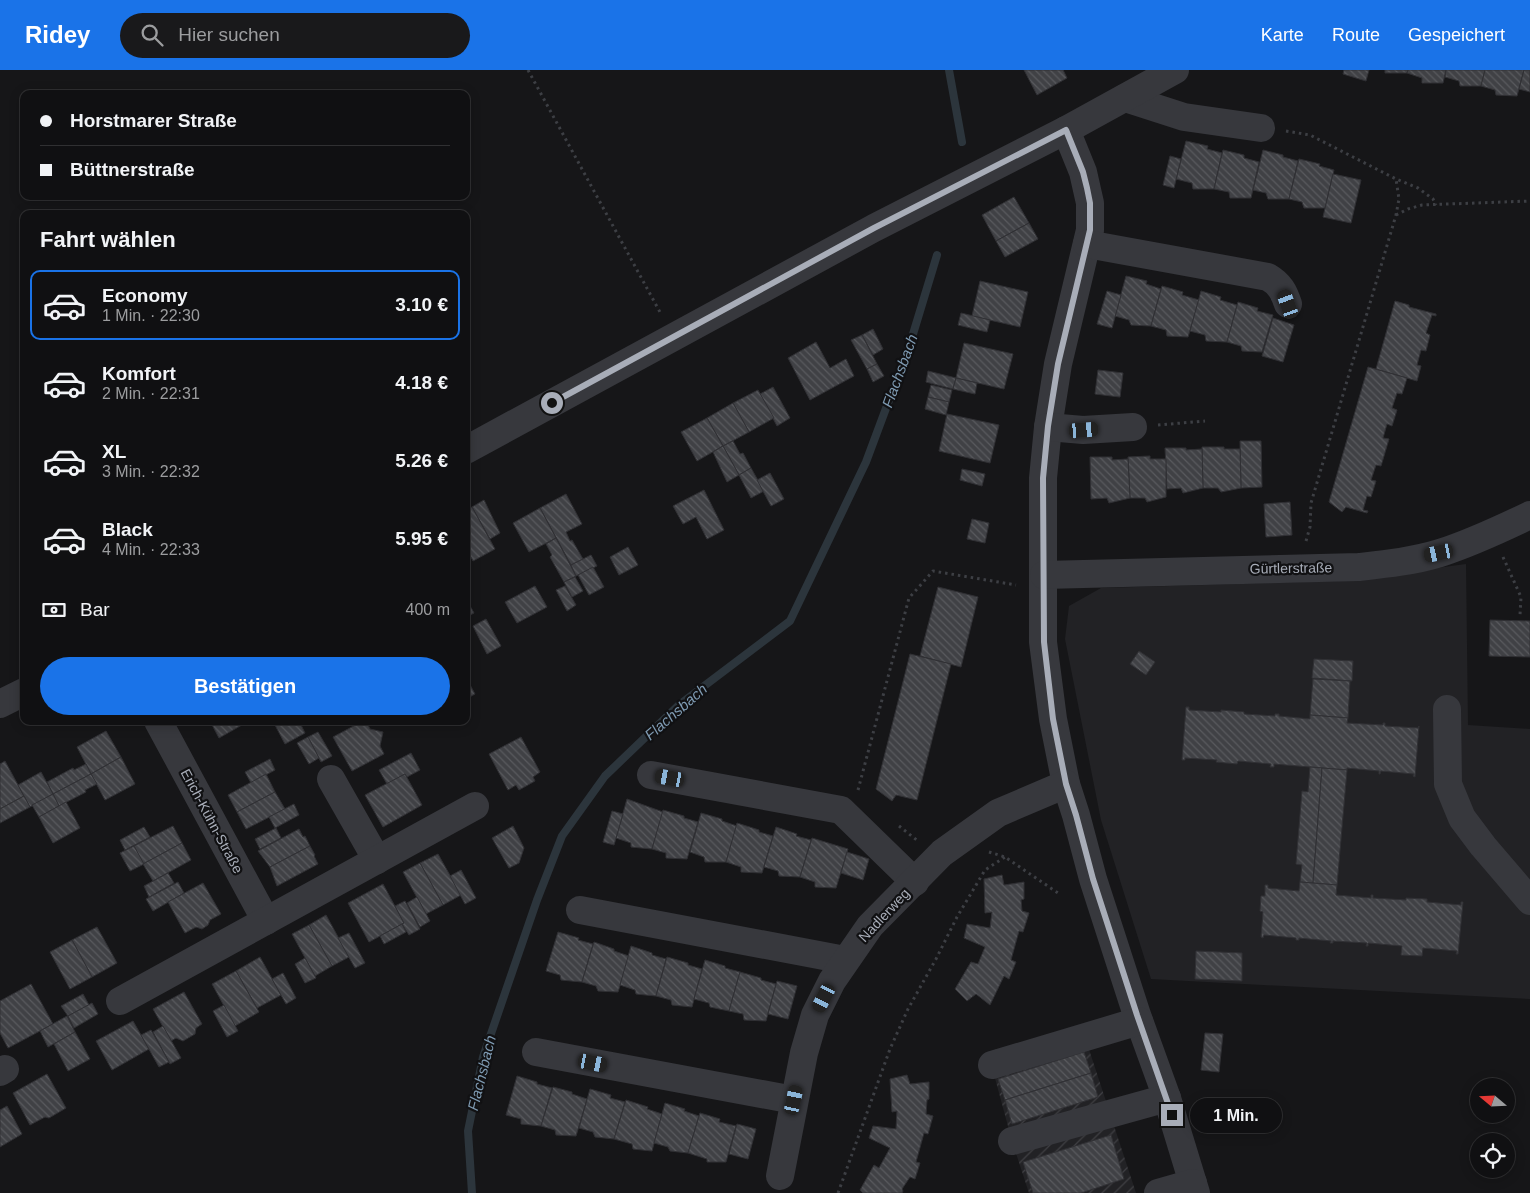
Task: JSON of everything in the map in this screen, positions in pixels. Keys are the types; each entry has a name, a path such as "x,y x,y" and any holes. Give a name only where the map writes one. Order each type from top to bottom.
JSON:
{"street":[{"path":"470,448 874,228 1066,130 1175,70"},
{"path":"1125,98 1184,117 1261,128"},
{"path":"1066,130 1083,172 1090,203 1090,230 1058,364 1048,426 1034,581 1044,642 1053,719 1066,784 1093,879 1167,1098 1195,1188 1158,1193"},
{"path":"1087,244 1268,277 1277,282 1284,291 1288,304"},
{"path":"1048,426 1084,430 1133,427"},
{"name":"Gürtlerstraße","path":"1034,581 1299,568 1359,567 1390,563 1439,553 1492,533 1530,515"},
{"path":"0,704 20,694"},
{"path":"1447,710 1448,784 1462,818 1483,846 1530,901"},
{"name":"Erich-Kühn-Straße","path":"160,725 266,921"},
{"path":"651,775 841,810 915,882"},
{"path":"331,779 377,860"},
{"name":"Nadlerweg","path":"780,1176 804,1053 815,1014 845,960 870,926 942,854 998,813 1066,784"},
{"path":"120,1002 475,806"},
{"path":"580,910 845,960"},
{"path":"992,1065 1140,1021"},
{"path":"536,1052 794,1100"},
{"path":"1012,1141 1167,1098"}],"path":[{"path":"528,70 673,337"},
{"path":"1261,128 1310,135 1427,194 1436,205"},
{"path":"1299,568 1310,527 1311,503 1396,215 1399,199 1396,179"},
{"path":"1396,215 1422,205 1530,201"},
{"path":"1133,427 1205,421"},
{"path":"1492,533 1521,597 1520,615"},
{"path":"857,792 908,598 933,572 1034,581"},
{"path":"895,822 926,847"},
{"path":"958,842 1005,857 1061,895"},
{"path":"838,1193 890,1049 908,1009 957,917 985,870 1005,857"}],"shaded area":[{"path":"1466,564 1468,725 1530,729 1530,999 1151,979 1101,820 1065,639 1069,606 1101,588 1340,581"},
{"path":"1081,1025 1136,1193 1029,1193 1012,1141 988,1052"}],"building":[{"path":"1024,70 1063,70 1067,78 1037,95"},
{"path":"1344,70 1369,70 1366,81 1343,74"},
{"path":"1385,70 1408,70 1407,73 1385,73"},
{"path":"1408,70 1446,70 1443,83 1422,83 1422,78 1407,73"},
{"path":"1446,70 1485,70 1481,86 1460,86 1459,81 1445,77"},
{"path":"1485,70 1524,70 1517,96 1496,95 1495,90 1481,86"},
{"path":"1524,70 1530,70 1530,92 1519,89"},
{"path":"1186,141 1208,146 1207,149 1222,153 1214,189 1193,189 1192,183 1176,179"},
{"path":"1223,150 1244,155 1244,158 1259,162 1251,198 1230,198 1229,192 1214,189"},
{"path":"1263,150 1298,161 1289,199 1268,199 1266,193 1253,190"},
{"path":"1170,156 1181,159 1174,188 1163,185"},
{"path":"1299,159 1320,164 1319,166 1334,170 1325,208 1304,208 1302,202 1289,199"},
{"path":"1333,174 1361,180 1351,223 1323,217"},
{"path":"1014,197 1029,223 996,241 982,215"},
{"path":"1029,223 1038,239 1005,257 996,241"},
{"path":"1126,276 1147,281 1146,284 1161,289 1151,326 1131,325 1129,320 1115,316"},
{"path":"980,281 1028,292 1020,327 972,316"},
{"path":"1162,286 1183,292 1182,295 1199,300 1188,337 1167,336 1166,330 1151,326"},
{"path":"1107,291 1121,295 1112,328 1097,324"},
{"path":"1201,291 1221,297 1220,300 1237,305 1227,342 1206,341 1205,335 1190,331"},
{"path":"1395,301 1436,314 1436,316 1432,315 1426,333 1430,335 1426,351 1421,350 1417,365 1421,366 1417,381 1376,369"},
{"path":"1238,302 1258,308 1257,311 1273,315 1262,352 1242,351 1241,346 1227,342"},
{"path":"961,313 990,320 987,332 958,325"},
{"path":"1273,318 1294,325 1283,362 1262,356"},
{"path":"873,329 883,349 873,355 862,335"},
{"path":"862,335 877,364 867,369 851,340"},
{"path":"816,342 830,368 846,359 854,376 810,400 788,358"},
{"path":"964,343 1013,354 1004,389 956,378"},
{"path":"877,364 884,376 873,382 867,369"},
{"path":"1368,367 1407,378 1402,394 1397,393 1392,408 1397,410 1392,426 1387,424 1383,438 1389,439 1381,466 1376,465 1371,480 1376,481 1371,497 1367,496 1363,510 1368,511 1367,513 1346,507 1342,512 1329,502"},
{"path":"1098,370 1123,373 1120,397 1095,394"},
{"path":"928,371 956,378 953,389 926,382"},
{"path":"956,378 977,383 975,394 953,389"},
{"path":"931,385 952,390 949,402 928,397"},
{"path":"773,387 790,418 777,426 760,394"},
{"path":"758,390 774,418 749,432 733,403"},
{"path":"928,397 949,402 946,415 925,409"},
{"path":"733,403 749,432 723,446 707,418"},
{"path":"947,414 999,425 990,463 939,451"},
{"path":"707,418 723,446 697,461 681,432"},
{"path":"733,441 740,454 743,453 751,468 739,475 723,446"},
{"path":"1240,441 1261,441 1262,487 1241,488"},
{"path":"723,446 739,475 727,482 713,452"},
{"path":"1202,447 1240,449 1241,488 1221,492 1218,488 1203,488"},
{"path":"1165,448 1202,449 1203,488 1183,493 1181,488 1167,489"},
{"path":"1150,456 1150,459 1166,459 1166,497 1147,502 1145,498 1130,498 1128,457"},
{"path":"1090,457 1112,457 1112,460 1128,459 1130,498 1109,503 1107,498 1091,499"},
{"path":"751,468 764,491 751,498 739,475"},
{"path":"962,469 985,474 982,486 960,480"},
{"path":"770,473 784,499 771,506 757,480"},
{"path":"704,490 724,530 707,539 696,517 683,524 673,506"},
{"path":"566,494 582,524 566,532 583,559 571,565 540,508"},
{"path":"484,500 500,533 490,539 472,507"},
{"path":"1290,502 1292,535 1266,537 1264,504"},
{"path":"472,507 495,549 473,561 470,555 470,508"},
{"path":"540,508 556,538 529,552 513,523"},
{"path":"972,519 989,523 985,543 967,539"},
{"path":"556,538 576,576 564,582 550,557 552,555 546,544"},
{"path":"628,547 638,565 619,575 610,557"},
{"path":"591,555 597,566 576,576 571,565"},
{"path":"593,567 604,587 589,595 578,575"},
{"path":"575,577 583,591 572,597 564,582"},
{"path":"535,586 547,607 517,623 505,602"},
{"path":"565,586 576,605 567,611 556,590"},
{"path":"938,587 978,597 961,667 920,656"},
{"path":"470,606 474,613 470,615"},
{"path":"486,619 501,646 487,654 473,626"},
{"path":"1490,620 1530,621 1530,657 1489,656"},
{"path":"1139,651 1155,662 1146,675 1130,664"},
{"path":"910,654 951,664 917,800 896,795 892,801 876,789"},
{"path":"1314,659 1353,661 1352,681 1312,678"},
{"path":"1313,679 1350,681 1348,718 1310,715"},
{"path":"470,685 475,694 470,697"},
{"path":"1186,707 1189,707 1189,710 1221,712 1221,710 1275,716 1275,714 1279,714 1279,716 1310,719 1310,715 1348,718 1347,723 1383,725 1385,723 1385,726 1418,728 1419,726 1415,777 1413,776 1414,774 1381,771 1379,774 1379,771 1347,768 1347,770 1274,764 1274,767 1270,767 1271,764 1238,761 1237,764 1216,762 1217,760 1185,758 1185,760 1182,760"},
{"path":"212,725 242,725 219,738"},
{"path":"275,725 301,725 305,733 285,744"},
{"path":"356,725 368,725 370,729 383,732 380,746 384,754 352,771 333,737"},
{"path":"106,731 121,757 91,774 77,747"},
{"path":"318,732 332,756 321,762 308,737"},
{"path":"308,737 319,758 309,764 297,743"},
{"path":"521,737 540,772 533,777 535,781 519,790 516,785 508,790 489,754"},
{"path":"411,753 420,770 407,777 405,774 387,784 379,770"},
{"path":"121,757 135,784 105,800 91,774"},
{"path":"270,759 275,770 251,783 245,772"},
{"path":"5,761 24,796 0,809 0,764"},
{"path":"86,764 91,774 53,794 47,782 73,768 74,770"},
{"path":"1310,767 1322,768 1313,883 1300,882 1302,865 1296,864 1302,791 1308,792"},
{"path":"1322,768 1347,770 1337,885 1313,883"},
{"path":"41,772 53,794 30,807 18,785"},
{"path":"91,774 97,784 59,806 53,794"},
{"path":"266,774 275,792 237,812 228,795"},
{"path":"405,774 422,805 383,827 365,795"},
{"path":"275,792 285,809 246,829 237,812"},
{"path":"53,794 59,806 39,817 32,805"},
{"path":"24,796 30,807 0,823 0,809"},
{"path":"627,799 663,812 652,849 631,847 631,843 616,838"},
{"path":"66,802 80,828 53,843 39,817"},
{"path":"294,804 299,815 275,828 269,817"},
{"path":"663,810 698,822 687,859 666,858 666,853 652,849"},
{"path":"612,811 623,814 614,845 603,842"},
{"path":"701,813 737,826 726,862 705,862 704,857 690,852"},
{"path":"737,823 773,836 762,873 741,872 741,867 726,862"},
{"path":"173,826 182,843 143,864 134,846"},
{"path":"513,826 524,848 519,863 509,868 492,838"},
{"path":"144,827 150,837 125,850 120,840"},
{"path":"776,827 811,840 800,877 779,876 778,871 764,867"},
{"path":"276,828 281,838 260,849 255,839"},
{"path":"299,829 310,846 270,867 258,851"},
{"path":"812,838 848,849 836,888 815,887 815,882 800,877"},
{"path":"182,843 191,860 153,881 143,864"},
{"path":"134,846 144,864 130,871 120,853"},
{"path":"310,846 318,864 277,886 270,867"},
{"path":"847,852 869,859 863,880 841,873"},
{"path":"438,854 461,895 443,905 420,863"},
{"path":"420,863 443,905 426,914 403,872"},
{"path":"461,870 476,898 465,904 450,876"},
{"path":"168,873 174,883 149,897 144,886"},
{"path":"1002,875 1004,885 1024,882 1024,899 1021,900 1022,911 1029,913 1023,932 1019,931 1011,960 1016,962 1009,979 1004,976 990,1005 976,994 967,1001 955,989 971,962 978,964 985,947 964,938 967,924 990,928 992,912 985,913 984,879"},
{"path":"178,882 184,893 153,911 146,899"},
{"path":"1300,882 1337,885 1336,895 1371,898 1371,895 1373,895 1373,898 1406,900 1406,898 1427,899 1427,902 1461,905 1461,902 1463,902 1458,954 1456,954 1457,951 1423,948 1422,956 1401,955 1402,946 1368,943 1368,946 1366,946 1367,943 1333,941 1333,943 1330,943 1331,941 1299,938 1299,940 1296,940 1296,938 1264,935 1263,938 1261,937 1263,912 1260,911 1261,896 1265,896 1265,885 1268,885 1268,888 1299,891"},
{"path":"203,883 221,914 210,920 208,925 202,929 196,927 185,933 168,902"},
{"path":"383,884 404,923 369,942 348,903"},
{"path":"417,897 430,921 420,927 407,903"},
{"path":"405,901 420,929 409,935 402,924 404,923 395,906"},
{"path":"326,915 349,957 332,966 309,925"},
{"path":"402,924 406,932 384,944 380,936"},
{"path":"309,925 332,966 315,976 292,934"},
{"path":"97,927 117,963 92,977 72,940"},
{"path":"558,932 593,944 582,982 561,980 560,975 546,971"},
{"path":"349,933 365,963 355,968 338,938"},
{"path":"72,940 92,977 70,989 50,952"},
{"path":"594,942 629,956 618,992 598,991 596,986 582,982"},
{"path":"631,946 666,959 656,996 636,994 635,990 620,985"},
{"path":"1196,951 1242,953 1242,981 1195,979"},
{"path":"260,957 281,995 257,1008 236,971"},
{"path":"667,957 702,969 692,1007 672,1005 671,1000 656,996"},
{"path":"305,958 316,978 305,983 295,964"},
{"path":"705,960 740,972 729,1011 710,1007 709,1003 694,999"},
{"path":"236,971 259,1012 235,1026 212,984"},
{"path":"740,972 776,984 766,1021 744,1020 743,1014 729,1011"},
{"path":"283,973 296,998 286,1004 272,979"},
{"path":"777,981 797,986 788,1019 768,1014"},
{"path":"31,984 53,1024 8,1048 0,1033 0,1001"},
{"path":"184,992 202,1024 196,1028 195,1034 183,1041 176,1038 171,1041 153,1009"},
{"path":"83,994 89,1005 68,1016 61,1006"},
{"path":"92,1003 98,1014 74,1028 68,1016"},
{"path":"224,1005 238,1031 227,1037 213,1011"},
{"path":"67,1016 75,1032 48,1047 40,1031"},
{"path":"133,1021 149,1049 112,1070 96,1041"},
{"path":"163,1026 181,1058 170,1064 153,1032"},
{"path":"151,1030 169,1062 159,1067 141,1035"},
{"path":"75,1032 90,1059 68,1071 54,1044"},
{"path":"1205,1033 1223,1034 1219,1072 1201,1070"},
{"path":"1084,1052 1091,1073 1005,1100 998,1079"},
{"path":"1091,1073 1098,1097 1012,1124 1005,1100"},
{"path":"47,1074 66,1108 49,1118 45,1117 30,1125 13,1093"},
{"path":"907,1075 910,1084 929,1082 929,1099 927,1100 926,1114 933,1116 928,1134 924,1133 916,1162 920,1163 915,1179 910,1177 902,1189 902,1193 863,1193 860,1190 874,1165 879,1168 890,1148 869,1138 873,1126 896,1129 897,1111 892,1112 890,1079"},
{"path":"517,1076 552,1088 541,1126 521,1124 521,1119 506,1115"},
{"path":"553,1087 572,1092 572,1094 587,1099 576,1136 556,1135 555,1130 541,1126"},
{"path":"590,1089 611,1095 610,1098 625,1102 614,1139 595,1137 593,1132 579,1128"},
{"path":"626,1100 662,1114 652,1151 633,1149 632,1144 614,1139"},
{"path":"665,1103 685,1109 684,1111 699,1116 688,1153 670,1151 668,1147 654,1143"},
{"path":"7,1106 22,1134 0,1147 0,1110"},
{"path":"700,1113 720,1119 719,1122 736,1126 726,1162 707,1162 707,1159 688,1153"},
{"path":"737,1124 756,1129 748,1159 729,1154"},
{"path":"1111,1135 1124,1179 1081,1193 1033,1193 1023,1162"}],"waterway":[{"name":"Flachsbach","path":"949,70 962,142"},
{"name":"Flachsbach","path":"472,1193 468,1131 483,1057 537,900 562,836 605,776 679,705 790,621 866,462 910,344 937,255"}],"route":[{"path":"552,403 874,228 1066,130 1083,172 1087,188 1090,203 1090,230 1058,364 1048,426 1043,478 1044,642 1053,719 1066,784 1093,879 1172,1115"}]}
